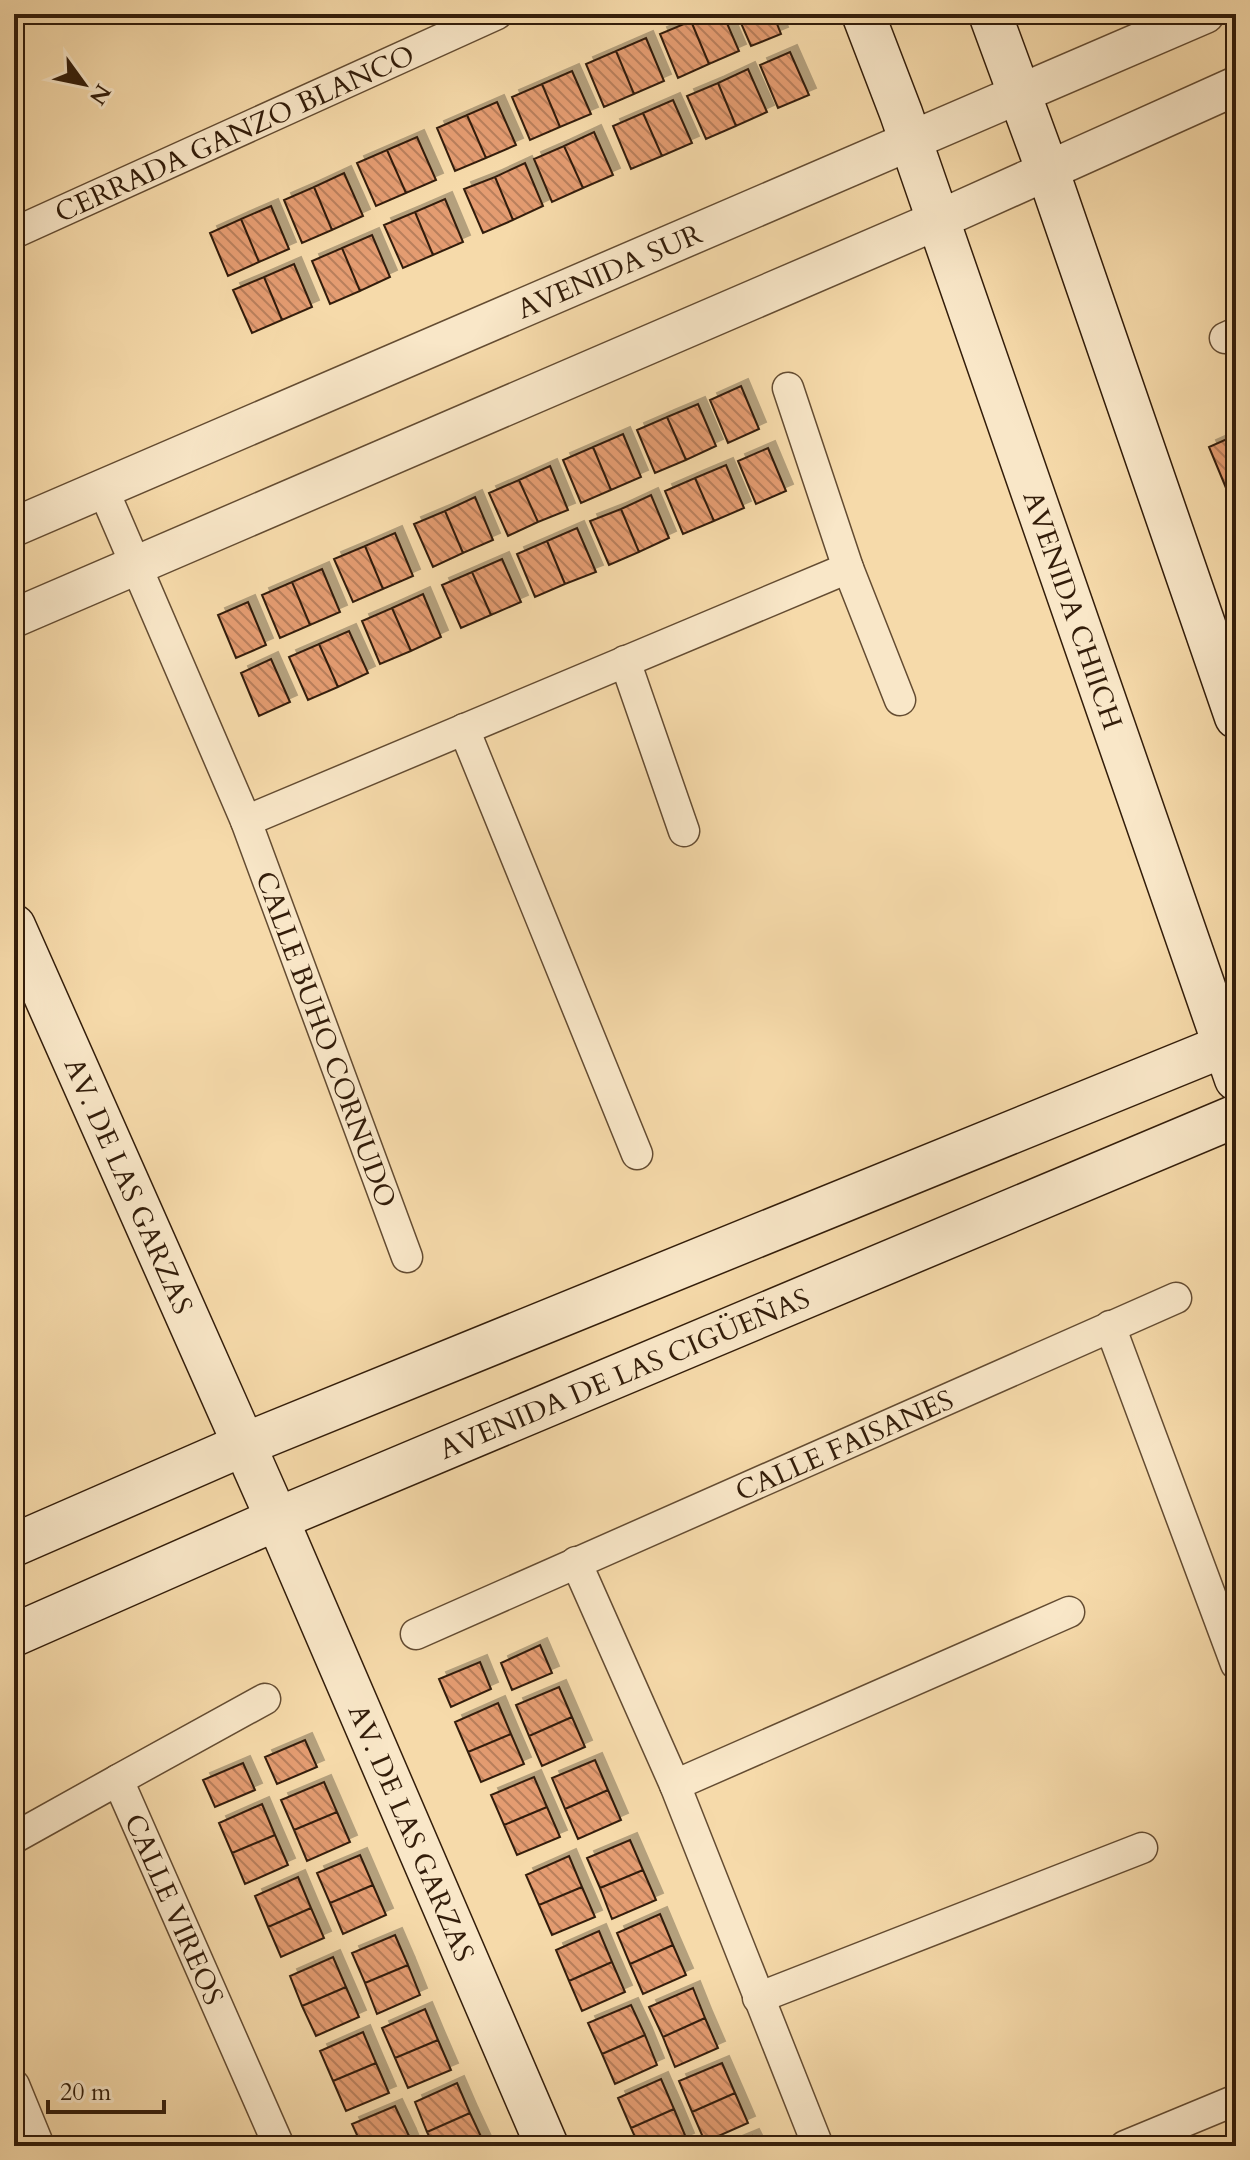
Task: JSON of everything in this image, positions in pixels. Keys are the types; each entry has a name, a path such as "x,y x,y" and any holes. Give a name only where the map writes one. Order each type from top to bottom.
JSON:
{"main road":[{"name":"AVENIDA CHIICH","path":"863,14 1233,1055"},
{"path":"990,14 1047,169 1236,717"},
{"name":"AV. DE LAS GARZAS","path":"14,926 277,1519 547,2146"},
{"path":"14,1545 243,1445 1233,1055"},
{"name":"AVENIDA DE LAS CIGÜEÑAS","path":"14,1635 277,1519 1236,1116"}],"street":[{"name":"CERRADA GANZO BLANCO","path":"14,233 497,14"},
{"name":"AVENIDA SUR","path":"14,527 1205,14"},
{"path":"14,618 143,578 1236,86"},
{"path":"788,388 848,568 900,700"},
{"name":"CALLE BUHO CORNUDO","path":"103,489 246,821 407,1257"},
{"path":"246,821 848,568"},
{"path":"625,661 684,831"},
{"path":"464,729 637,1154"},
{"name":"CALLE FAISANES","path":"416,1634 1176,1298"},
{"path":"1110,1326 1236,1664"},
{"path":"576,1562 675,1785 818,2146"},
{"path":"675,1785 1069,1612"},
{"path":"118,1780 265,1699"},
{"name":"CALLE VIREOS","path":"14,1838 118,1780 279,2146"},
{"path":"758,1998 1142,1848"},
{"path":"14,2085 39,2146"},
{"path":"1125,2146 1236,2100"}],"building":[{"path":"707,14 723,14 739,51 709,64 691,21"},
{"path":"737,14 773,14 781,34 751,46"},
{"path":"691,21 709,64 678,78 660,34"},
{"path":"646,38 664,81 634,94 616,51"},
{"path":"616,51 634,94 604,107 586,64"},
{"path":"790,52 809,95 778,108 760,65"},
{"path":"748,69 767,112 736,126 718,83"},
{"path":"572,71 591,114 560,127 542,84"},
{"path":"718,83 736,126 706,139 687,96"},
{"path":"542,84 560,127 530,140 512,97"},
{"path":"673,100 692,143 662,156 643,113"},
{"path":"497,102 516,145 486,158 467,115"},
{"path":"643,113 662,156 631,169 613,126"},
{"path":"467,115 486,158 455,171 437,128"},
{"path":"594,132 613,175 583,188 564,146"},
{"path":"417,137 436,180 406,193 387,150"},
{"path":"564,146 583,188 552,202 534,159"},
{"path":"387,150 406,193 376,206 357,163"},
{"path":"525,163 543,206 513,220 495,177"},
{"path":"344,173 363,216 332,230 314,187"},
{"path":"495,177 513,220 483,233 464,189"},
{"path":"314,187 332,230 302,243 284,200"},
{"path":"445,199 463,242 433,255 415,212"},
{"path":"271,206 289,249 259,262 241,219"},
{"path":"415,212 433,255 403,268 384,225"},
{"path":"241,219 259,262 228,276 210,233"},
{"path":"372,235 390,277 360,291 342,248"},
{"path":"342,248 360,291 330,304 312,261"},
{"path":"294,264 312,307 282,320 264,277"},
{"path":"264,277 282,320 252,333 233,290"},
{"path":"741,386 759,429 728,443 710,400"},
{"path":"698,404 716,446 686,460 667,417"},
{"path":"667,417 686,460 655,473 637,430"},
{"path":"623,434 641,477 611,490 593,447"},
{"path":"1236,435 1236,512 1209,447"},
{"path":"593,447 611,490 581,503 563,460"},
{"path":"768,448 786,491 756,504 738,461"},
{"path":"726,465 744,508 714,521 695,478"},
{"path":"550,466 568,510 538,522 519,480"},
{"path":"695,478 714,521 683,534 665,491"},
{"path":"519,480 538,522 508,536 489,493"},
{"path":"651,495 669,538 639,552 621,509"},
{"path":"475,497 493,540 463,553 445,511"},
{"path":"621,509 639,552 609,565 590,521"},
{"path":"445,511 463,553 433,567 414,524"},
{"path":"577,528 596,572 565,584 547,541"},
{"path":"395,533 413,576 383,589 365,546"},
{"path":"547,541 565,584 535,597 517,554"},
{"path":"365,546 383,589 353,602 334,559"},
{"path":"502,559 521,602 491,615 472,572"},
{"path":"322,569 340,612 310,625 292,582"},
{"path":"472,572 491,615 461,628 442,585"},
{"path":"292,582 310,625 280,638 262,595"},
{"path":"423,594 441,637 411,651 392,608"},
{"path":"248,602 266,645 236,658 218,615"},
{"path":"392,608 411,651 380,664 362,621"},
{"path":"349,631 368,673 338,687 319,644"},
{"path":"319,644 338,687 308,700 289,657"},
{"path":"271,659 290,702 259,716 241,673"},
{"path":"540,1645 552,1673 512,1690 501,1663"},
{"path":"480,1662 491,1689 451,1707 439,1679"},
{"path":"559,1687 572,1717 529,1736 516,1705"},
{"path":"498,1703 511,1734 468,1752 455,1722"},
{"path":"572,1717 585,1747 542,1766 529,1736"},
{"path":"511,1734 524,1764 481,1782 468,1752"},
{"path":"305,1740 317,1767 277,1784 265,1757"},
{"path":"595,1760 608,1790 565,1809 552,1778"},
{"path":"243,1763 255,1790 215,1807 203,1780"},
{"path":"534,1777 547,1807 504,1825 491,1795"},
{"path":"324,1782 337,1812 294,1830 281,1800"},
{"path":"608,1790 621,1820 578,1839 565,1809"},
{"path":"262,1804 275,1835 232,1853 219,1823"},
{"path":"547,1807 560,1837 517,1855 504,1825"},
{"path":"337,1812 350,1842 307,1861 294,1830"},
{"path":"275,1835 288,1865 245,1884 232,1853"},
{"path":"630,1840 643,1870 600,1888 587,1858"},
{"path":"360,1855 373,1885 330,1903 317,1873"},
{"path":"569,1856 582,1887 539,1905 526,1875"},
{"path":"643,1870 656,1900 612,1919 600,1888"},
{"path":"298,1877 311,1908 268,1927 255,1896"},
{"path":"373,1885 386,1915 343,1934 330,1903"},
{"path":"582,1887 595,1917 552,1935 539,1905"},
{"path":"311,1908 324,1938 281,1957 268,1927"},
{"path":"660,1914 673,1945 630,1964 617,1933"},
{"path":"599,1931 612,1962 569,1981 556,1950"},
{"path":"395,1935 408,1965 365,1983 352,1953"},
{"path":"673,1945 686,1975 643,1994 630,1964"},
{"path":"333,1957 346,1987 302,2006 290,1976"},
{"path":"612,1962 625,1992 582,2011 569,1981"},
{"path":"408,1965 420,1995 377,2014 365,1983"},
{"path":"346,1987 359,2017 316,2036 302,2006"},
{"path":"693,1988 705,2018 663,2037 649,2007"},
{"path":"631,2005 645,2035 602,2054 588,2023"},
{"path":"425,2009 438,2040 395,2058 382,2028"},
{"path":"705,2018 718,2048 675,2067 663,2037"},
{"path":"363,2032 376,2063 333,2081 320,2051"},
{"path":"645,2035 657,2065 615,2084 602,2054"},
{"path":"438,2040 451,2070 408,2088 395,2058"},
{"path":"376,2063 389,2093 346,2111 333,2081"},
{"path":"722,2063 735,2093 692,2112 679,2081"},
{"path":"661,2079 674,2109 631,2128 618,2098"},
{"path":"457,2083 470,2113 427,2132 415,2102"},
{"path":"735,2093 748,2123 705,2142 692,2112"},
{"path":"395,2106 409,2136 385,2146 362,2146 352,2124"},
{"path":"674,2109 687,2140 673,2146 639,2146 631,2128"},
{"path":"470,2113 484,2143 477,2146 434,2146 427,2132"},
{"path":"409,2136 413,2146 385,2146"},
{"path":"752,2136 757,2146 728,2146"}]}
